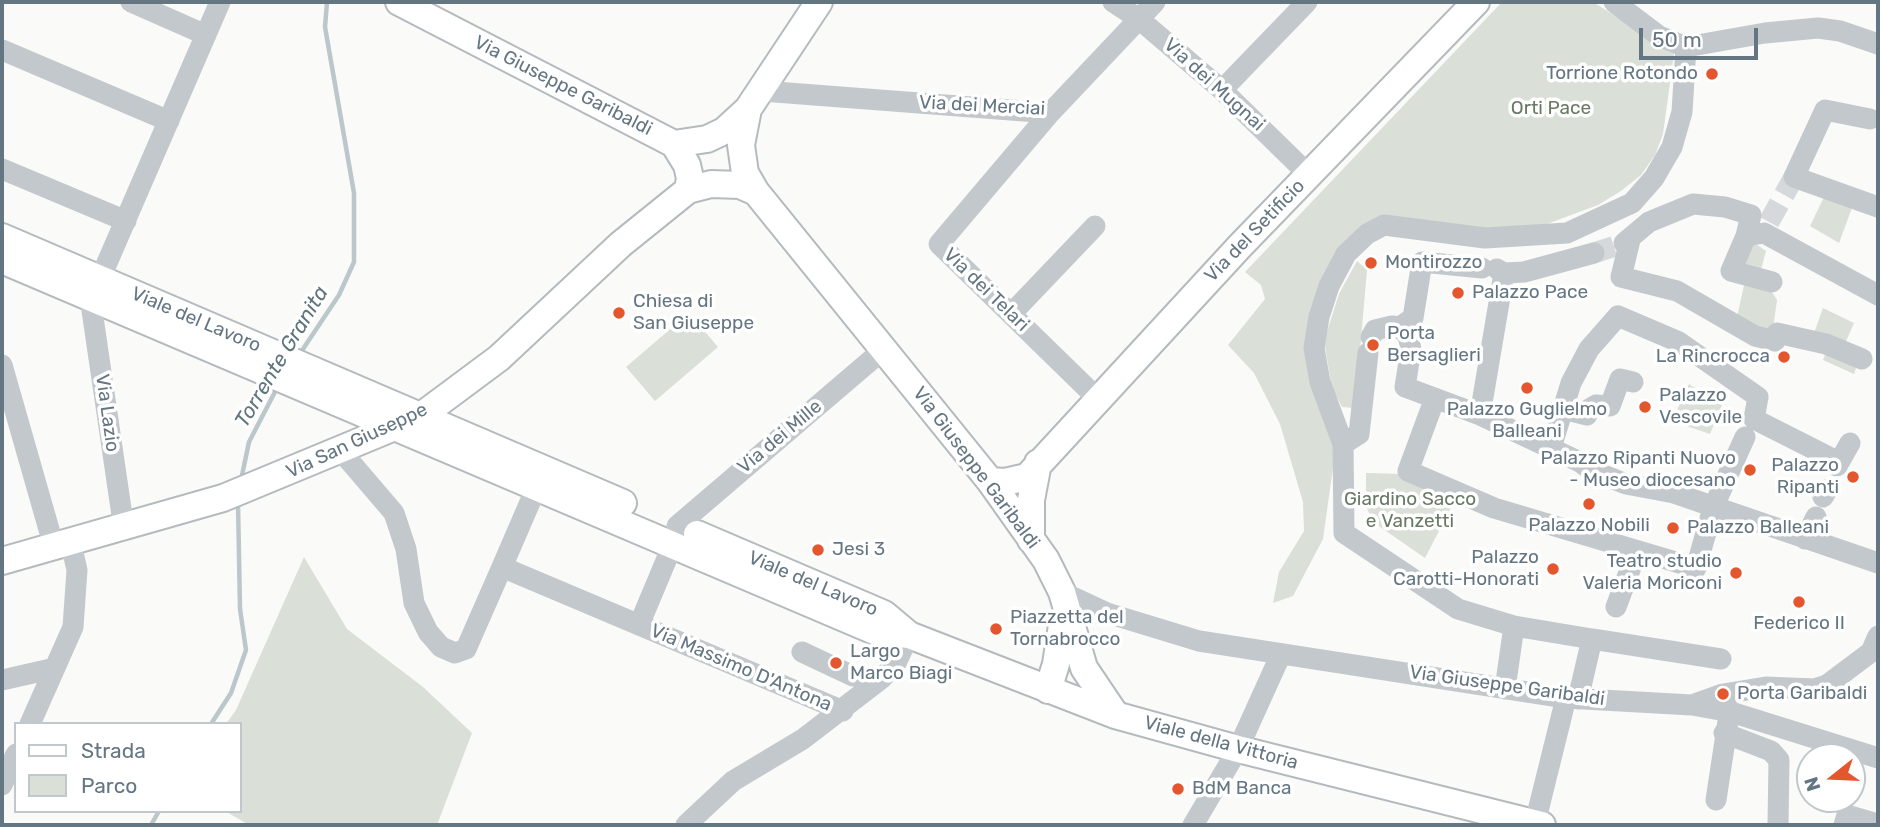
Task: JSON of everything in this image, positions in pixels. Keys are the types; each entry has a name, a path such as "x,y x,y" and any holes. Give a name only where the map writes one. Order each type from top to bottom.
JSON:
{"main road":[{"name":"Via Giuseppe Garibaldi","path":"399,2 674,144 707,139 724,131 755,100"},
{"path":"755,100 818,2"},
{"name":"Via del Setificio","path":"990,481 1005,482 1027,477 1097,398 1476,2"},
{"name":"Via Giuseppe Garibaldi","path":"755,100 741,145 742,162 756,192 990,481 1031,540 1062,592"},
{"path":"674,144 687,165 690,178 688,190"},
{"name":"Via San Giuseppe","path":"2,561 124,529 223,498 421,416 508,351 621,244 688,190 711,184 740,185 756,192"},
{"name":"Viale del Lavoro","path":"2,237 95,288 322,385 421,416 675,535"},
{"name":"Viale del Lavoro","path":"2,260 95,288"},
{"name":"Viale del Lavoro","path":"322,385 393,426 537,486 884,614 909,635"},
{"path":"1031,540 1031,500 1038,463"},
{"path":"1062,592 1084,668 1115,715"},
{"path":"1048,690 1060,646 1062,592"},
{"name":"Viale della Vittoria","path":"909,635 1115,715 1238,749 1538,824"}],"street":[{"path":"131,2 206,35"},
{"path":"95,288 220,2"},
{"name":"Via dei Mugnai","path":"1113,2 1139,19 1222,90 1309,175"},
{"name":"Via dei Merciai","path":"755,100 1051,113 1154,2"},
{"path":"1222,90 1307,2"},
{"path":"1614,2 1659,37 1686,47 1765,33 1818,28 1840,31 1878,44"},
{"path":"1686,47 1682,112 1672,147 1654,178 1632,202 1567,233 1485,238 1384,225 1367,234 1346,254 1329,286 1318,317 1314,348 1320,383 1343,444 1344,533 1458,609 1514,625 1721,659"},
{"path":"2,50 169,121"},
{"path":"1875,119 1825,110 1794,177 1878,207"},
{"name":"Via dei Telari","path":"1051,113 939,244 1097,398"},
{"path":"2,169 125,221"},
{"path":"1862,359 1826,344 1755,336 1677,291 1636,284 1621,277 1627,242 1648,222 1693,204 1725,207 1751,215 1760,230 1878,295"},
{"path":"1011,314 1095,226"},
{"path":"1760,230 1731,271 1772,282"},
{"path":"1343,444 1359,434 1370,345 1375,330 1383,326 1400,327 1413,318 1422,262 1524,272 1594,253"},
{"path":"1480,415 1494,270"},
{"name":"Via Lazio","path":"95,288 124,529"},
{"path":"1551,448 1571,383 1589,349 1618,316 1679,342 1752,417 1838,464 1850,443"},
{"path":"1400,327 1408,336 1411,348 1405,387 1480,415 1591,470 1626,484 1674,493 1878,563"},
{"name":"Via dei Mille","path":"675,535 884,349"},
{"path":"2,365 63,546 77,570 73,627 31,722"},
{"path":"1563,410 1587,415 1588,409 1596,405 1610,407 1619,379 1633,383"},
{"path":"1435,398 1408,471 1494,508 1504,508 1696,568 1711,507 1752,417"},
{"path":"341,451 394,513 406,549 418,614 440,647 455,653 466,649 537,486"},
{"path":"1805,539 1822,501"},
{"name":"Via Massimo D'Antona","path":"639,625 675,535"},
{"path":"1616,607 1637,551"},
{"name":"Via Massimo D'Antona","path":"502,567 842,711"},
{"name":"Via Giuseppe Garibaldi","path":"1062,592 1092,607 1187,639 1505,689 1569,703 1692,705 1731,712 1878,758"},
{"path":"1071,629 1079,614 1092,607"},
{"path":"1505,689 1514,625"},
{"path":"687,825 733,781 842,711 891,670 909,635"},
{"path":"1692,705 1723,694 1766,687 1814,689 1827,685 1871,652 1878,636"},
{"path":"1538,824 1569,703 1592,639"},
{"path":"802,652 853,676"},
{"path":"1193,825 1238,749 1281,654"},
{"path":"2,680 55,668"},
{"path":"1716,800 1724,733 1731,712"},
{"path":"1724,733 1771,751 1779,760 1778,825"},
{"path":"2,785 14,758"},
{"path":"1844,825 1847,815 1878,824"}],"green space":[{"name":"Orti Pace","path":"1593,2 1674,53 1663,134 1655,155 1641,175 1621,191 1598,205 1536,228 1489,232 1384,219 1312,314 1336,446 1323,539 1293,596 1273,603 1279,572 1304,531 1303,502 1280,424 1254,373 1228,345 1265,299 1261,285 1245,272 1501,3"},
{"path":"1825,195 1853,205 1839,243 1810,226"},
{"path":"1750,240 1766,251 1760,273 1736,268"},
{"path":"1357,261 1367,270 1355,408 1342,407 1332,388 1324,341 1339,294"},
{"path":"1745,281 1770,289 1777,300 1772,336 1737,317"},
{"path":"1823,308 1854,323 1844,346 1813,336"},
{"path":"689,313 718,347 655,401 626,367"},
{"path":"1828,347 1859,359 1854,374 1823,360"},
{"path":"1689,384 1722,405 1710,434 1672,421"},
{"name":"Giardino Sacco e Vanzetti","path":"1366,473 1402,474 1456,498 1425,558 1373,522 1366,506"},
{"path":"304,557 347,629 423,687 472,733 437,825 249,825 228,813 242,813 242,722 227,722 236,710"}],"waterway":[{"name":"Torrente Granita","path":"299,355 339,295 354,262 354,193 325,27 327,2"},
{"name":"Torrente Granita","path":"241,480 249,442 277,388"},
{"name":"Torrente Granita","path":"212,722 231,693 246,650 240,609 238,503"},
{"name":"Torrente Granita","path":"151,825 158,813"}],"tunnel":[{"path":"1769,222 1794,177"},
{"path":"1594,253 1624,243"}],"place":[{"name":"Torrione Rotondo","path":"1712,74"},
{"name":"Montirozzo","path":"1371,263"},
{"name":"Palazzo Pace","path":"1458,293"},
{"name":"Chiesa di San Giuseppe","path":"619,313"},
{"name":"Porta Bersaglieri","path":"1373,345"},
{"name":"La Rincrocca","path":"1784,357"},
{"name":"Palazzo Guglielmo Balleani","path":"1527,388"},
{"name":"Palazzo Vescovile","path":"1645,407"},
{"name":"Palazzo Ripanti Nuovo - Museo diocesano","path":"1750,470"},
{"name":"Palazzo Ripanti","path":"1853,477"},
{"name":"Palazzo Nobili","path":"1589,504"},
{"name":"Palazzo Balleani","path":"1673,528"},
{"name":"Jesi 3","path":"818,550"},
{"name":"Palazzo Carotti-Honorati","path":"1553,569"},
{"name":"Teatro studio Valeria Moriconi","path":"1736,573"},
{"name":"Federico II","path":"1799,602"},
{"name":"Piazzetta del Tornabrocco","path":"996,629"},
{"name":"Largo Marco Biagi","path":"836,663"},
{"name":"Porta Garibaldi","path":"1723,694"},
{"name":"BdM Banca","path":"1178,789"}]}
